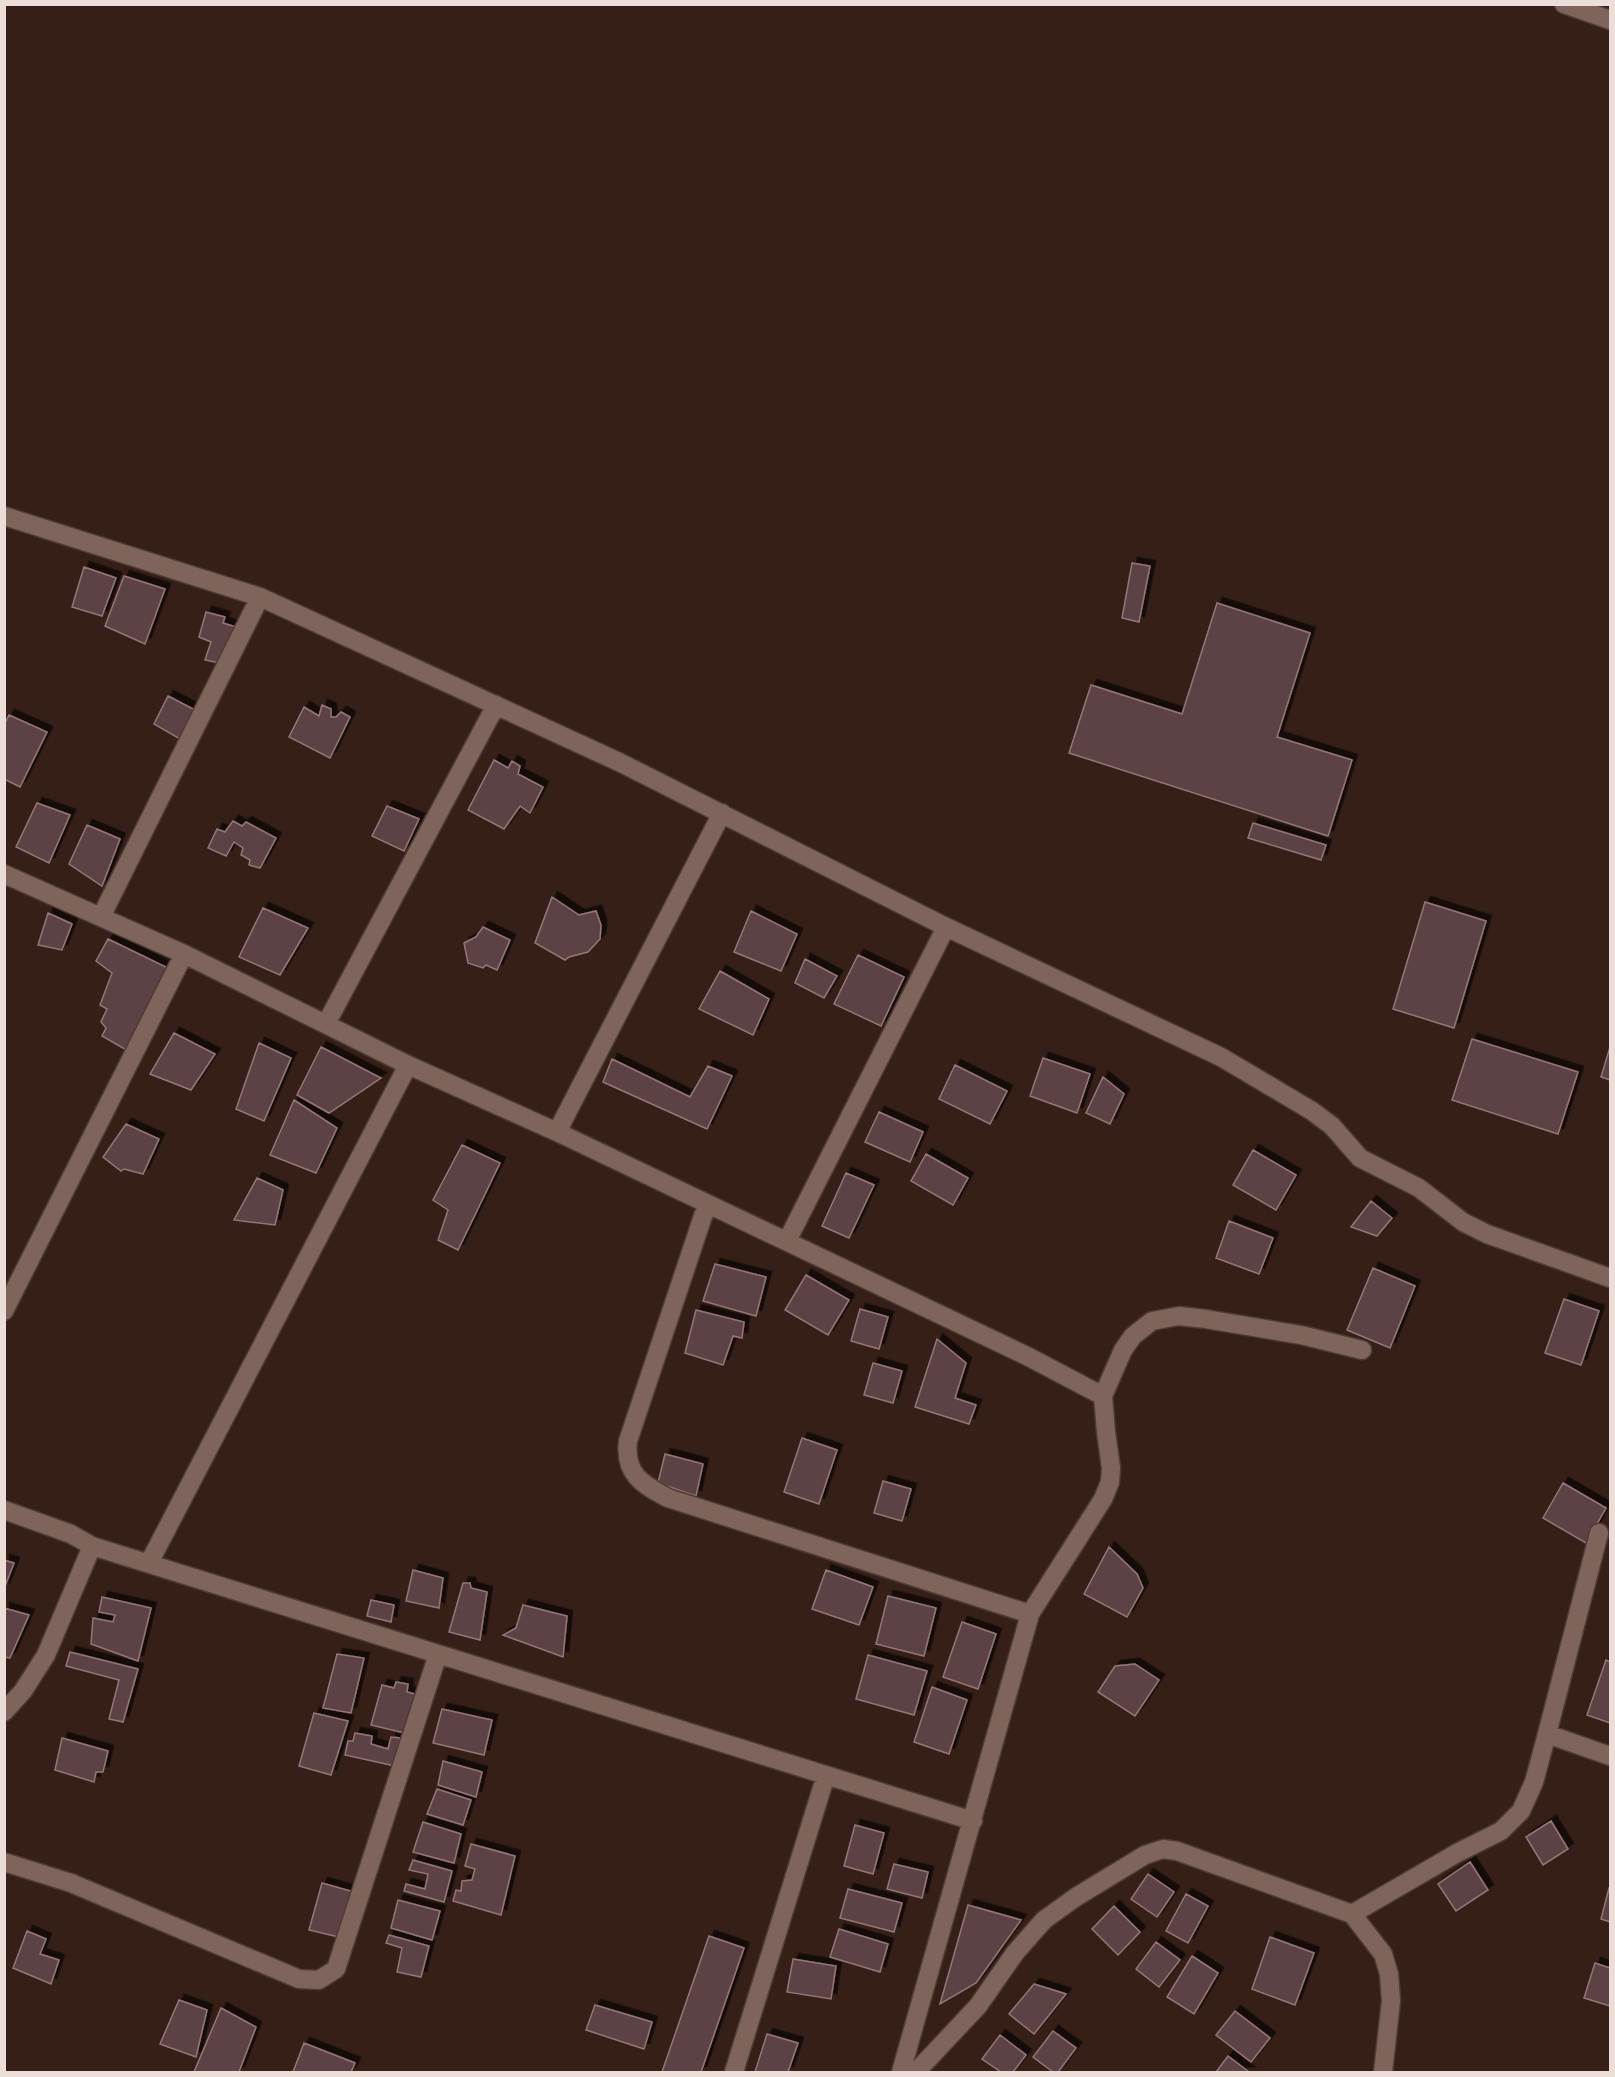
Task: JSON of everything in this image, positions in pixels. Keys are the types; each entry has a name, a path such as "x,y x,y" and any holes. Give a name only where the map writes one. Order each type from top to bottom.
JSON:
{"street":[{"path":"1564,4 1611,20"},
{"path":"4,516 260,597 619,762 946,927 1221,1057 1312,1111 1332,1126 1360,1158 1419,1188 1463,1222 1487,1234 1611,1278"},
{"path":"101,917 260,597"},
{"path":"326,1024 496,705"},
{"path":"557,1132 722,813"},
{"path":"4,874 184,954 408,1065 557,1132 1027,1356 1103,1396"},
{"path":"787,1241 946,927"},
{"path":"4,1311 184,954"},
{"path":"149,1563 408,1065"},
{"path":"707,1204 628,1442 626,1456 631,1472 651,1489 668,1498 1030,1614"},
{"path":"901,2073 1030,1614 1103,1499 1110,1482 1111,1468 1103,1396 1123,1350 1133,1336 1152,1321 1179,1316 1301,1335 1362,1350"},
{"path":"4,1510 71,1534 92,1546 973,1821"},
{"path":"1352,1914 1501,1831 1521,1811 1534,1782 1599,1533"},
{"path":"4,1712 23,1691 46,1655 92,1546"},
{"path":"4,1862 71,1883 299,1979 319,1980 336,1969 438,1654"},
{"path":"1547,1734 1611,1756"},
{"path":"734,2073 826,1775"},
{"path":"916,2073 978,2006 1015,1953 1044,1920 1076,1897 1145,1855 1163,1849 1177,1851 1352,1914 1383,1954 1389,1974 1392,2001 1383,2073"}],"building":[{"path":"1132,563 1150,566 1139,622 1122,618"},
{"path":"84,567 116,578 102,616 72,607"},
{"path":"124,576 165,589 145,644 105,626"},
{"path":"1217,603 1310,633 1277,737 1352,760 1328,836 1069,753 1091,685 1182,714"},
{"path":"206,612 225,617 223,623 236,627 219,663 205,660 211,642 199,637"},
{"path":"168,696 197,711 180,739 154,724"},
{"path":"322,705 331,709 331,717 336,717 341,712 350,717 330,758 289,737 304,707 319,716"},
{"path":"9,715 47,732 20,787 4,779 4,725"},
{"path":"494,760 508,768 512,761 520,766 518,774 543,787 530,813 520,806 504,829 468,810"},
{"path":"37,803 70,815 49,863 16,847"},
{"path":"387,806 419,819 404,851 372,836"},
{"path":"233,821 242,826 246,822 276,838 260,868 249,865 250,860 241,855 243,848 234,842 226,856 208,848 217,829 225,832"},
{"path":"1253,823 1326,845 1321,860 1248,838"},
{"path":"87,825 120,839 102,886 69,864"},
{"path":"552,897 579,915 596,911 601,925 600,939 588,952 565,960 535,943"},
{"path":"1425,902 1486,921 1454,1028 1393,1009"},
{"path":"263,908 308,928 280,975 239,957"},
{"path":"751,911 797,934 781,971 734,952"},
{"path":"48,913 72,924 62,950 38,945"},
{"path":"483,927 510,940 497,970 486,965 483,968 468,963 464,943 476,937"},
{"path":"108,939 170,969 128,1051 102,1036 106,1028 101,1022 107,1009 100,1005 112,973 96,961"},
{"path":"858,955 904,977 881,1026 834,1004"},
{"path":"805,959 837,976 824,998 795,983"},
{"path":"720,971 769,999 753,1035 699,1009"},
{"path":"174,1033 215,1054 191,1090 150,1074"},
{"path":"1472,1039 1578,1072 1558,1134 1452,1100"},
{"path":"259,1043 291,1058 264,1121 236,1109"},
{"path":"321,1047 381,1078 329,1113 297,1095"},
{"path":"1610,1047 1610,1080 1601,1077"},
{"path":"1043,1058 1090,1074 1077,1113 1030,1096"},
{"path":"612,1059 690,1097 708,1066 732,1076 707,1129 603,1082"},
{"path":"955,1065 1007,1091 990,1124 939,1099"},
{"path":"1103,1077 1124,1094 1110,1124 1086,1113"},
{"path":"294,1100 337,1128 316,1173 270,1155"},
{"path":"879,1112 923,1132 910,1162 865,1142"},
{"path":"126,1124 159,1139 143,1174 124,1169 121,1171 103,1157"},
{"path":"462,1145 500,1163 458,1250 438,1240 448,1210 433,1200"},
{"path":"1253,1150 1296,1175 1276,1210 1233,1185"},
{"path":"926,1154 968,1178 953,1205 911,1181"},
{"path":"846,1173 874,1185 849,1238 822,1226"},
{"path":"257,1178 283,1190 275,1225 234,1220"},
{"path":"1371,1201 1392,1218 1377,1236 1351,1227"},
{"path":"1229,1221 1273,1238 1259,1274 1216,1258"},
{"path":"715,1264 766,1277 756,1316 703,1301"},
{"path":"1373,1268 1415,1286 1390,1348 1347,1330"},
{"path":"806,1275 849,1300 828,1335 785,1310"},
{"path":"1564,1299 1599,1311 1581,1365 1545,1353"},
{"path":"860,1309 888,1317 879,1349 851,1341"},
{"path":"696,1310 744,1322 742,1338 733,1336 723,1365 685,1353"},
{"path":"937,1339 966,1363 955,1398 976,1405 969,1424 915,1407"},
{"path":"873,1363 902,1371 893,1403 864,1395"},
{"path":"802,1438 837,1450 819,1504 784,1492"},
{"path":"665,1454 703,1464 696,1496 658,1483"},
{"path":"883,1481 911,1489 902,1521 874,1513"},
{"path":"1563,1483 1606,1508 1586,1543 1543,1518"},
{"path":"1109,1547 1137,1574 1143,1588 1127,1617 1084,1594"},
{"path":"4,1560 14,1563 4,1589"},
{"path":"413,1570 443,1578 439,1608 406,1601"},
{"path":"826,1570 873,1587 859,1625 812,1609"},
{"path":"463,1583 470,1583 471,1588 487,1592 480,1640 449,1632"},
{"path":"888,1596 936,1608 924,1656 876,1644"},
{"path":"102,1597 151,1608 138,1661 91,1644 93,1618 113,1622 115,1615 99,1612"},
{"path":"371,1600 394,1605 391,1622 367,1616"},
{"path":"523,1605 567,1616 563,1657 503,1635 516,1628"},
{"path":"4,1608 29,1615 10,1658 4,1657"},
{"path":"962,1622 996,1634 978,1689 943,1677"},
{"path":"70,1652 138,1669 123,1722 109,1719 119,1680 66,1666"},
{"path":"337,1654 364,1658 351,1713 323,1708"},
{"path":"868,1655 927,1671 914,1715 856,1699"},
{"path":"1606,1660 1610,1662 1610,1723 1587,1715"},
{"path":"1135,1664 1159,1680 1135,1716 1098,1692 1115,1666"},
{"path":"396,1682 408,1684 407,1692 419,1695 409,1734 371,1725 382,1685 394,1688"},
{"path":"932,1687 967,1700 949,1754 914,1742"},
{"path":"442,1709 492,1720 484,1755 433,1743"},
{"path":"314,1713 348,1721 331,1775 299,1766"},
{"path":"355,1733 372,1736 371,1744 388,1749 391,1737 400,1738 395,1766 345,1755 348,1741 353,1741"},
{"path":"62,1738 108,1751 103,1772 96,1772 94,1782 55,1770"},
{"path":"443,1761 482,1772 476,1797 438,1785"},
{"path":"437,1789 471,1800 463,1825 427,1814"},
{"path":"1551,1821 1568,1849 1543,1865 1526,1837"},
{"path":"423,1822 461,1834 454,1863 413,1852"},
{"path":"855,1825 884,1833 873,1874 844,1866"},
{"path":"471,1844 515,1856 501,1915 453,1901 456,1890 461,1891 462,1881 472,1880 475,1869 465,1866"},
{"path":"413,1860 452,1871 444,1902 404,1891 406,1884 425,1889 428,1874 409,1870"},
{"path":"1470,1862 1488,1890 1456,1911 1438,1884"},
{"path":"894,1864 928,1872 922,1898 887,1889"},
{"path":"1148,1874 1174,1892 1157,1917 1131,1899"},
{"path":"322,1883 354,1892 343,1938 309,1930"},
{"path":"1610,1888 1610,1922 1601,1919"},
{"path":"848,1889 902,1903 894,1932 840,1918"},
{"path":"1186,1894 1208,1906 1188,1943 1166,1931"},
{"path":"398,1900 440,1911 432,1940 391,1928"},
{"path":"968,1905 1021,1920 976,1983 940,2004"},
{"path":"1114,1906 1140,1932 1118,1955 1092,1929"},
{"path":"839,1929 888,1944 880,1972 830,1957"},
{"path":"27,1931 46,1939 40,1954 59,1960 51,1984 13,1968"},
{"path":"389,1935 429,1946 421,1977 397,1972 402,1948 386,1943"},
{"path":"709,1936 744,1948 701,2072 662,2072"},
{"path":"1270,1937 1314,1953 1295,2005 1252,1989"},
{"path":"1156,1942 1180,1960 1159,1987 1136,1969"},
{"path":"1192,1956 1218,1973 1194,2014 1167,1997"},
{"path":"793,1959 836,1966 831,1999 787,1992"},
{"path":"1595,1963 1610,1968 1610,2006 1584,1998"},
{"path":"1034,1984 1066,1994 1034,2034 1009,2014"},
{"path":"179,2000 207,2010 196,2057 160,2044"},
{"path":"595,2005 652,2022 644,2049 586,2030"},
{"path":"221,2008 256,2027 239,2072 194,2072"},
{"path":"1235,2011 1270,2038 1251,2062 1216,2035"},
{"path":"1053,2031 1076,2048 1058,2072 1053,2072 1033,2057"},
{"path":"767,2034 798,2043 788,2072 755,2072"},
{"path":"1000,2035 1026,2055 1013,2072 1001,2072 982,2059"},
{"path":"304,2043 355,2063 351,2072 293,2072"},
{"path":"1228,2056 1249,2072 1216,2072"}]}
